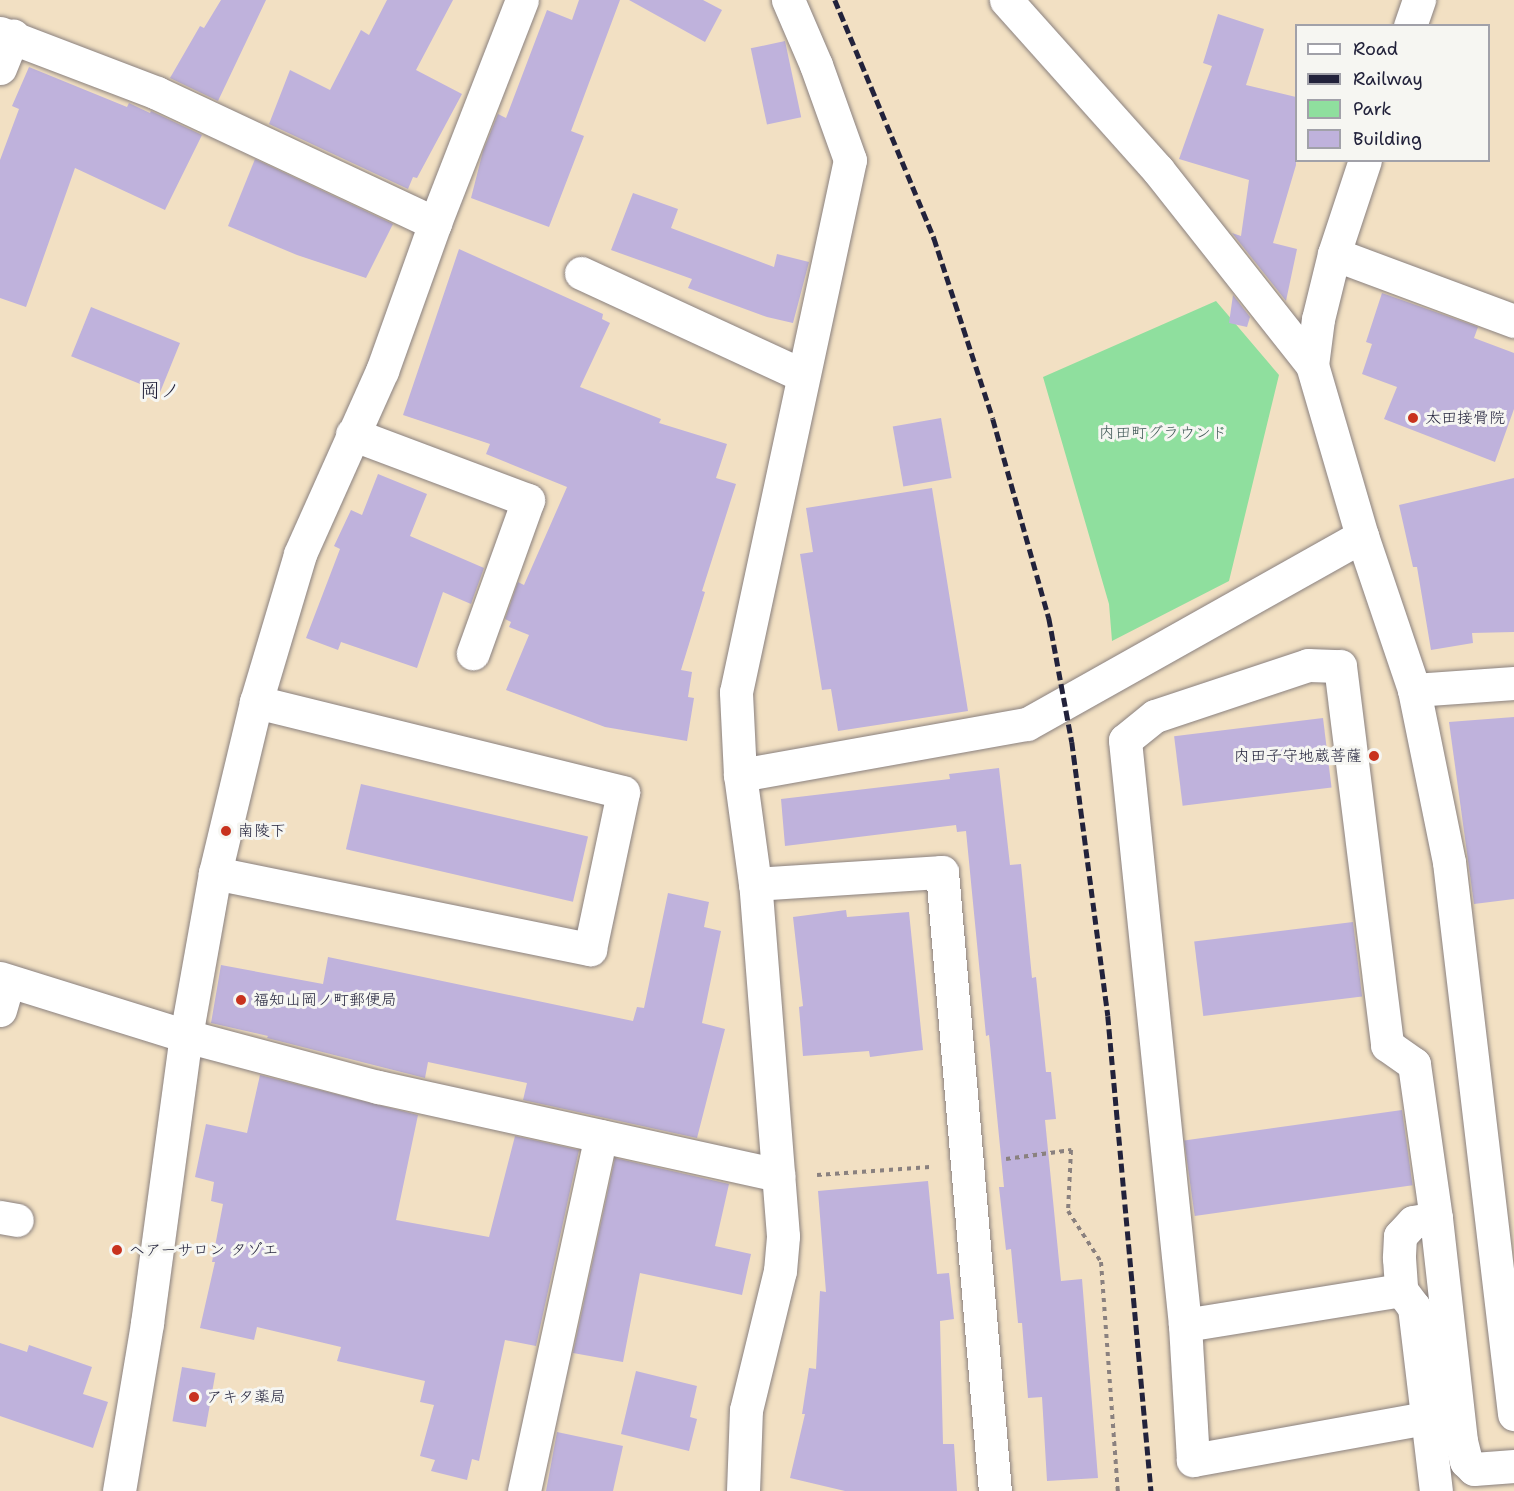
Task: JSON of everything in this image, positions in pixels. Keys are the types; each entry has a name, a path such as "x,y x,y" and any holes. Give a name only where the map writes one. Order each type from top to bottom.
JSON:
{"street":[{"path":"118,1491 147,1323 186,1036 215,873 256,702 300,554 382,371 435,223 522,0"},
{"path":"743,1491 746,1410 780,1271 783,1236 754,884 740,775 736,692 802,375 850,160 816,65 788,0"},
{"path":"1006,0 1158,170 1312,365 1362,536 1414,690 1449,862 1502,1191 1514,1414"},
{"path":"1411,24 1419,0"},
{"path":"0,68 6,35 157,93 435,223"},
{"path":"1312,365 1318,318 1334,254 1364,162"},
{"path":"1334,254 1514,321"},
{"path":"581,273 802,375"},
{"path":"352,434 528,500 473,653"},
{"path":"740,775 1027,724 1362,536"},
{"path":"1426,1418 1193,1460 1185,1325 1125,740 1155,716 1308,665 1340,666 1387,1045 1414,1064 1436,1218 1461,1442 1466,1461 1474,1469 1514,1466"},
{"path":"1414,690 1514,683"},
{"path":"215,873 590,949 623,792 256,702"},
{"path":"754,884 942,872 969,1164 995,1491"},
{"path":"3,990 378,1087 778,1175"},
{"path":"524,1491 601,1136"},
{"path":"1436,1218 1413,1222 1400,1236 1401,1290 1414,1307 1436,1491"},
{"path":"1185,1325 1401,1290"}],"path":[{"path":"778,1175 800,1177 969,1164 1071,1150 1068,1210 1101,1262 1118,1491"}],"green space":[{"name":"内田町グラウンド","path":"1216,301 1279,375 1229,581 1112,641 1109,604 1043,377"}],"building":[{"path":"221,0 266,0 218,101 170,78 200,26 204,28"},
{"path":"387,0 453,0 416,70 462,94 417,178 413,177 408,189 269,124 290,70 330,90 361,30 369,35"},
{"path":"579,0 620,0 571,131 584,136 549,227 471,198 483,151 498,114 506,118 547,10 572,20"},
{"path":"629,0 703,0 722,10 705,42"},
{"path":"1218,14 1264,29 1246,85 1295,97 1296,165 1273,243 1297,249 1286,301 1232,233 1241,236 1249,180 1179,159 1212,66 1203,63"},
{"path":"785,41 801,117 767,125 751,48"},
{"path":"29,67 127,107 129,103 150,113 151,111 202,135 165,210 75,168 26,307 0,298 0,160 19,109 12,106"},
{"path":"255,159 393,224 366,278 297,255 228,226"},
{"path":"633,193 678,209 671,228 774,267 777,254 809,262 793,323 767,317 688,288 692,279 611,250"},
{"path":"459,249 603,314 602,319 610,323 580,387 661,419 659,423 727,444 716,478 736,484 702,591 705,592 681,670 692,672 688,697 694,698 687,741 605,727 506,690 529,635 509,627 511,622 505,619 518,582 524,585 567,487 486,454 490,444 403,415"},
{"path":"1382,293 1478,327 1474,338 1514,353 1514,409 1495,462 1384,419 1397,387 1362,374 1372,344 1366,342"},
{"path":"1233,295 1250,317 1247,327 1229,323"},
{"path":"91,307 180,343 160,392 71,356"},
{"path":"941,418 952,478 903,487 893,427"},
{"path":"378,474 427,494 410,536 484,568 471,604 443,592 417,668 341,642 338,650 306,638 340,549 334,546 351,510 362,515"},
{"path":"1514,478 1514,632 1472,633 1473,643 1431,650 1417,567 1413,567 1399,505"},
{"path":"932,488 968,711 838,731 831,689 822,690 800,554 813,552 806,508"},
{"path":"1514,717 1514,899 1474,904 1449,722"},
{"path":"1323,718 1332,787 1183,806 1174,736"},
{"path":"999,768 1010,865 1021,864 1032,978 1036,977 1046,1072 1051,1072 1056,1119 1045,1120 1061,1281 1082,1279 1098,1478 1047,1481 1042,1397 1028,1398 1022,1323 1018,1323 1011,1249 1006,1250 999,1187 1004,1187 989,1035 986,1036 966,831 957,832 956,825 785,846 781,799 950,779 949,774"},
{"path":"361,784 588,836 573,902 346,849"},
{"path":"668,893 709,902 704,927 721,931 702,1023 725,1029 697,1138 523,1100 527,1083 428,1062 425,1078 211,1023 221,965 323,984 328,957 633,1021 637,1007 644,1008"},
{"path":"846,910 847,917 909,912 923,1050 870,1057 869,1051 803,1056 799,1007 803,1006 793,917"},
{"path":"1353,922 1362,996 1203,1016 1194,941"},
{"path":"260,1075 418,1115 396,1220 489,1237 515,1136 579,1150 536,1346 505,1340 479,1461 472,1459 467,1480 431,1471 435,1460 420,1456 434,1405 420,1402 425,1381 337,1361 341,1347 257,1327 254,1340 200,1328 215,1262 212,1262 223,1204 211,1201 214,1182 195,1177 206,1124 247,1133"},
{"path":"1402,1110 1413,1185 1195,1216 1184,1141"},
{"path":"615,1158 729,1184 715,1246 751,1254 742,1295 640,1273 623,1362 573,1353"},
{"path":"928,1181 937,1274 949,1273 954,1319 940,1321 943,1444 954,1444 957,1491 845,1491 790,1478 805,1414 802,1414 809,1368 816,1369 820,1291 826,1292 818,1191"},
{"path":"0,1343 27,1352 29,1345 92,1367 83,1394 108,1402 93,1448 0,1416"},
{"name":"アキタ薬局","path":"182,1367 215,1373 206,1427 172,1421"},
{"path":"636,1371 697,1386 690,1417 697,1419 689,1451 621,1434"},
{"path":"557,1432 623,1446 613,1491 546,1491"}],"railway":[{"path":"835,0 934,238 993,419 1049,618 1072,742 1108,1016 1151,1491"}],"place":[{"name":"太田接骨院","path":"1413,418"},
{"name":"内田子守地蔵菩薩","path":"1374,756"},
{"name":"南陵下","path":"226,831"},
{"name":"福知山岡ノ町郵便局","path":"241,1000"},
{"name":"ヘアーサロン タゾエ","path":"117,1250"},
{"name":"アキタ薬局","path":"194,1397"}],"district":[{"name":"岡ノ","path":"160,390"}]}
